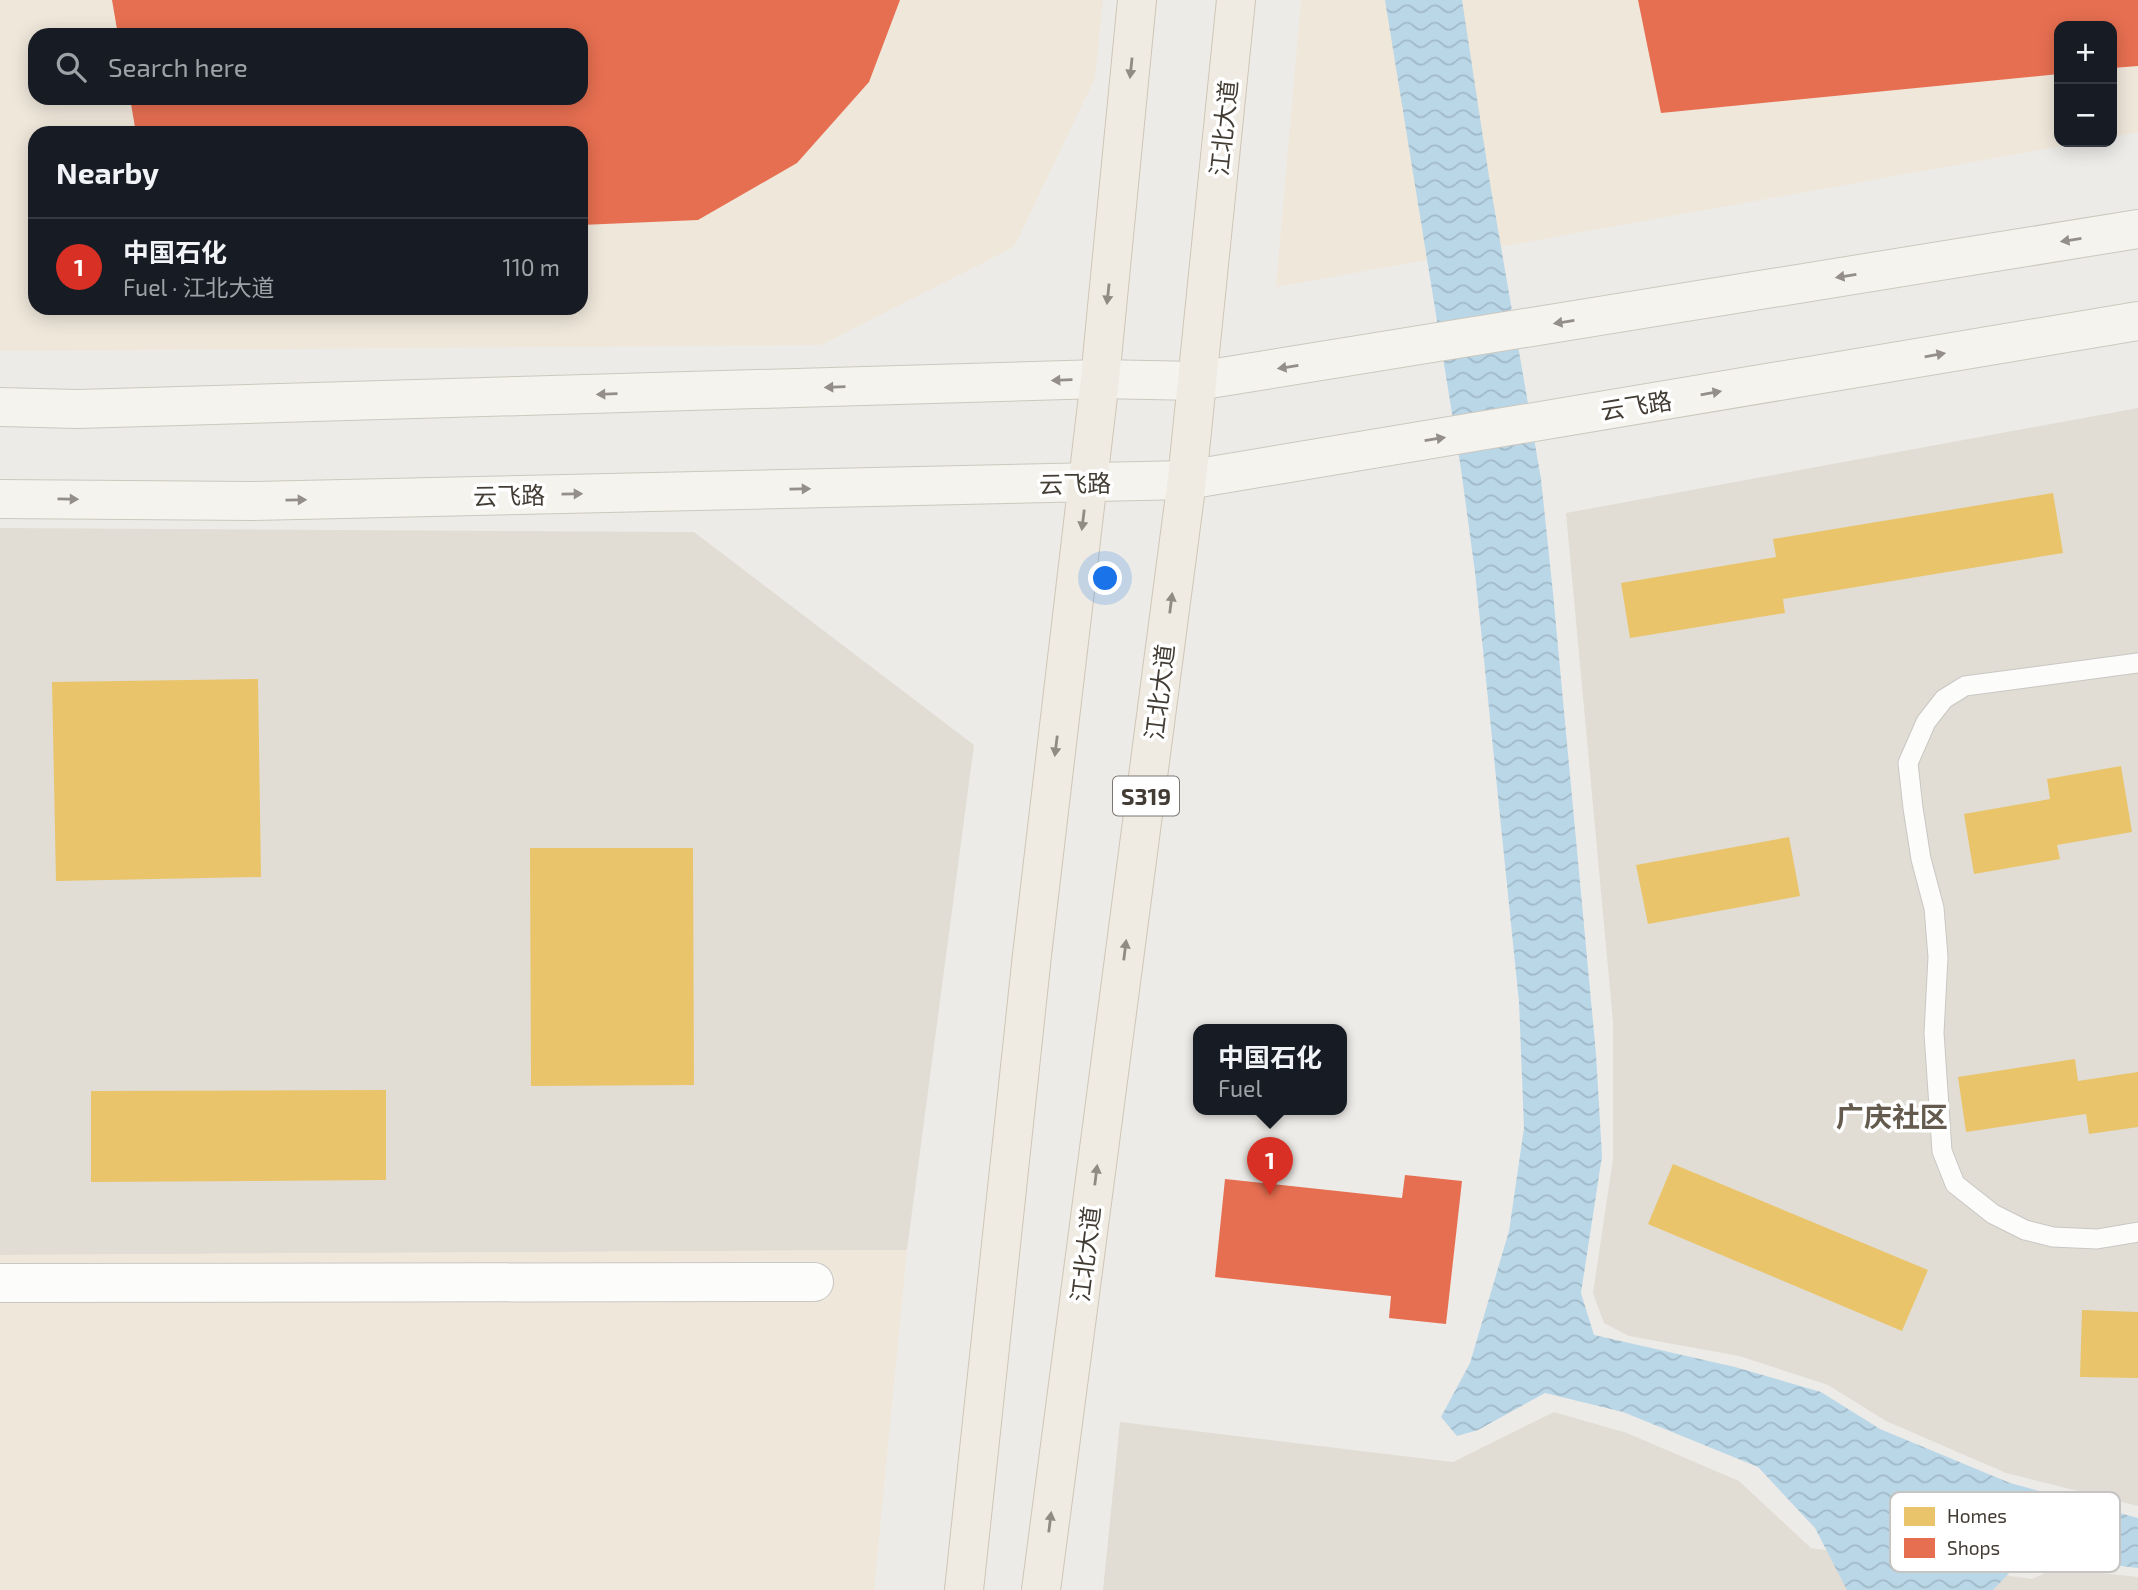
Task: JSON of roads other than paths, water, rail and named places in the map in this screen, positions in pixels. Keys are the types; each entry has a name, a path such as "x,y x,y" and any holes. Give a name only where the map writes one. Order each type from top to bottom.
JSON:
{"main road":[{"path":"964,1590 1031,955 1100,379 1137,0"},
{"name":"江北大道","path":"1041,1590 1187,480 1236,0"},
{"path":"0,407 78,409 1100,379 1197,381 2138,229"},
{"name":"云飞路","path":"0,499 252,501 1187,480 2138,321"}],"street":[{"path":"0,1283 814,1282"}],"lane":[{"path":"2138,663 1965,687 1944,699 1926,722 1908,763 1921,859 1934,908 1938,957 1934,1033 1942,1151 1955,1184 1993,1214 2025,1230 2053,1237 2097,1238 2138,1232"}],"water":[{"path":"1385,0 1462,0 1490,183 1541,479 1596,1054 1602,1156 1581,1293 1594,1335 1735,1367 1821,1392 1880,1429 2010,1483 2043,1492 1890,1492 1890,1572 2010,1572 1993,1590 1847,1590 1815,1528 1758,1467 1623,1412 1545,1393 1478,1430 1457,1436 1441,1417 1470,1363 1509,1231 1524,1128 1519,1002 1475,572 1461,469"},
{"path":"2120,1513 2138,1518 2138,1568 2120,1566"}],"place":[{"name":"中国石化","path":"1270,1195"}],"district":[{"name":"广庆社区","path":"1892,1116"}]}
